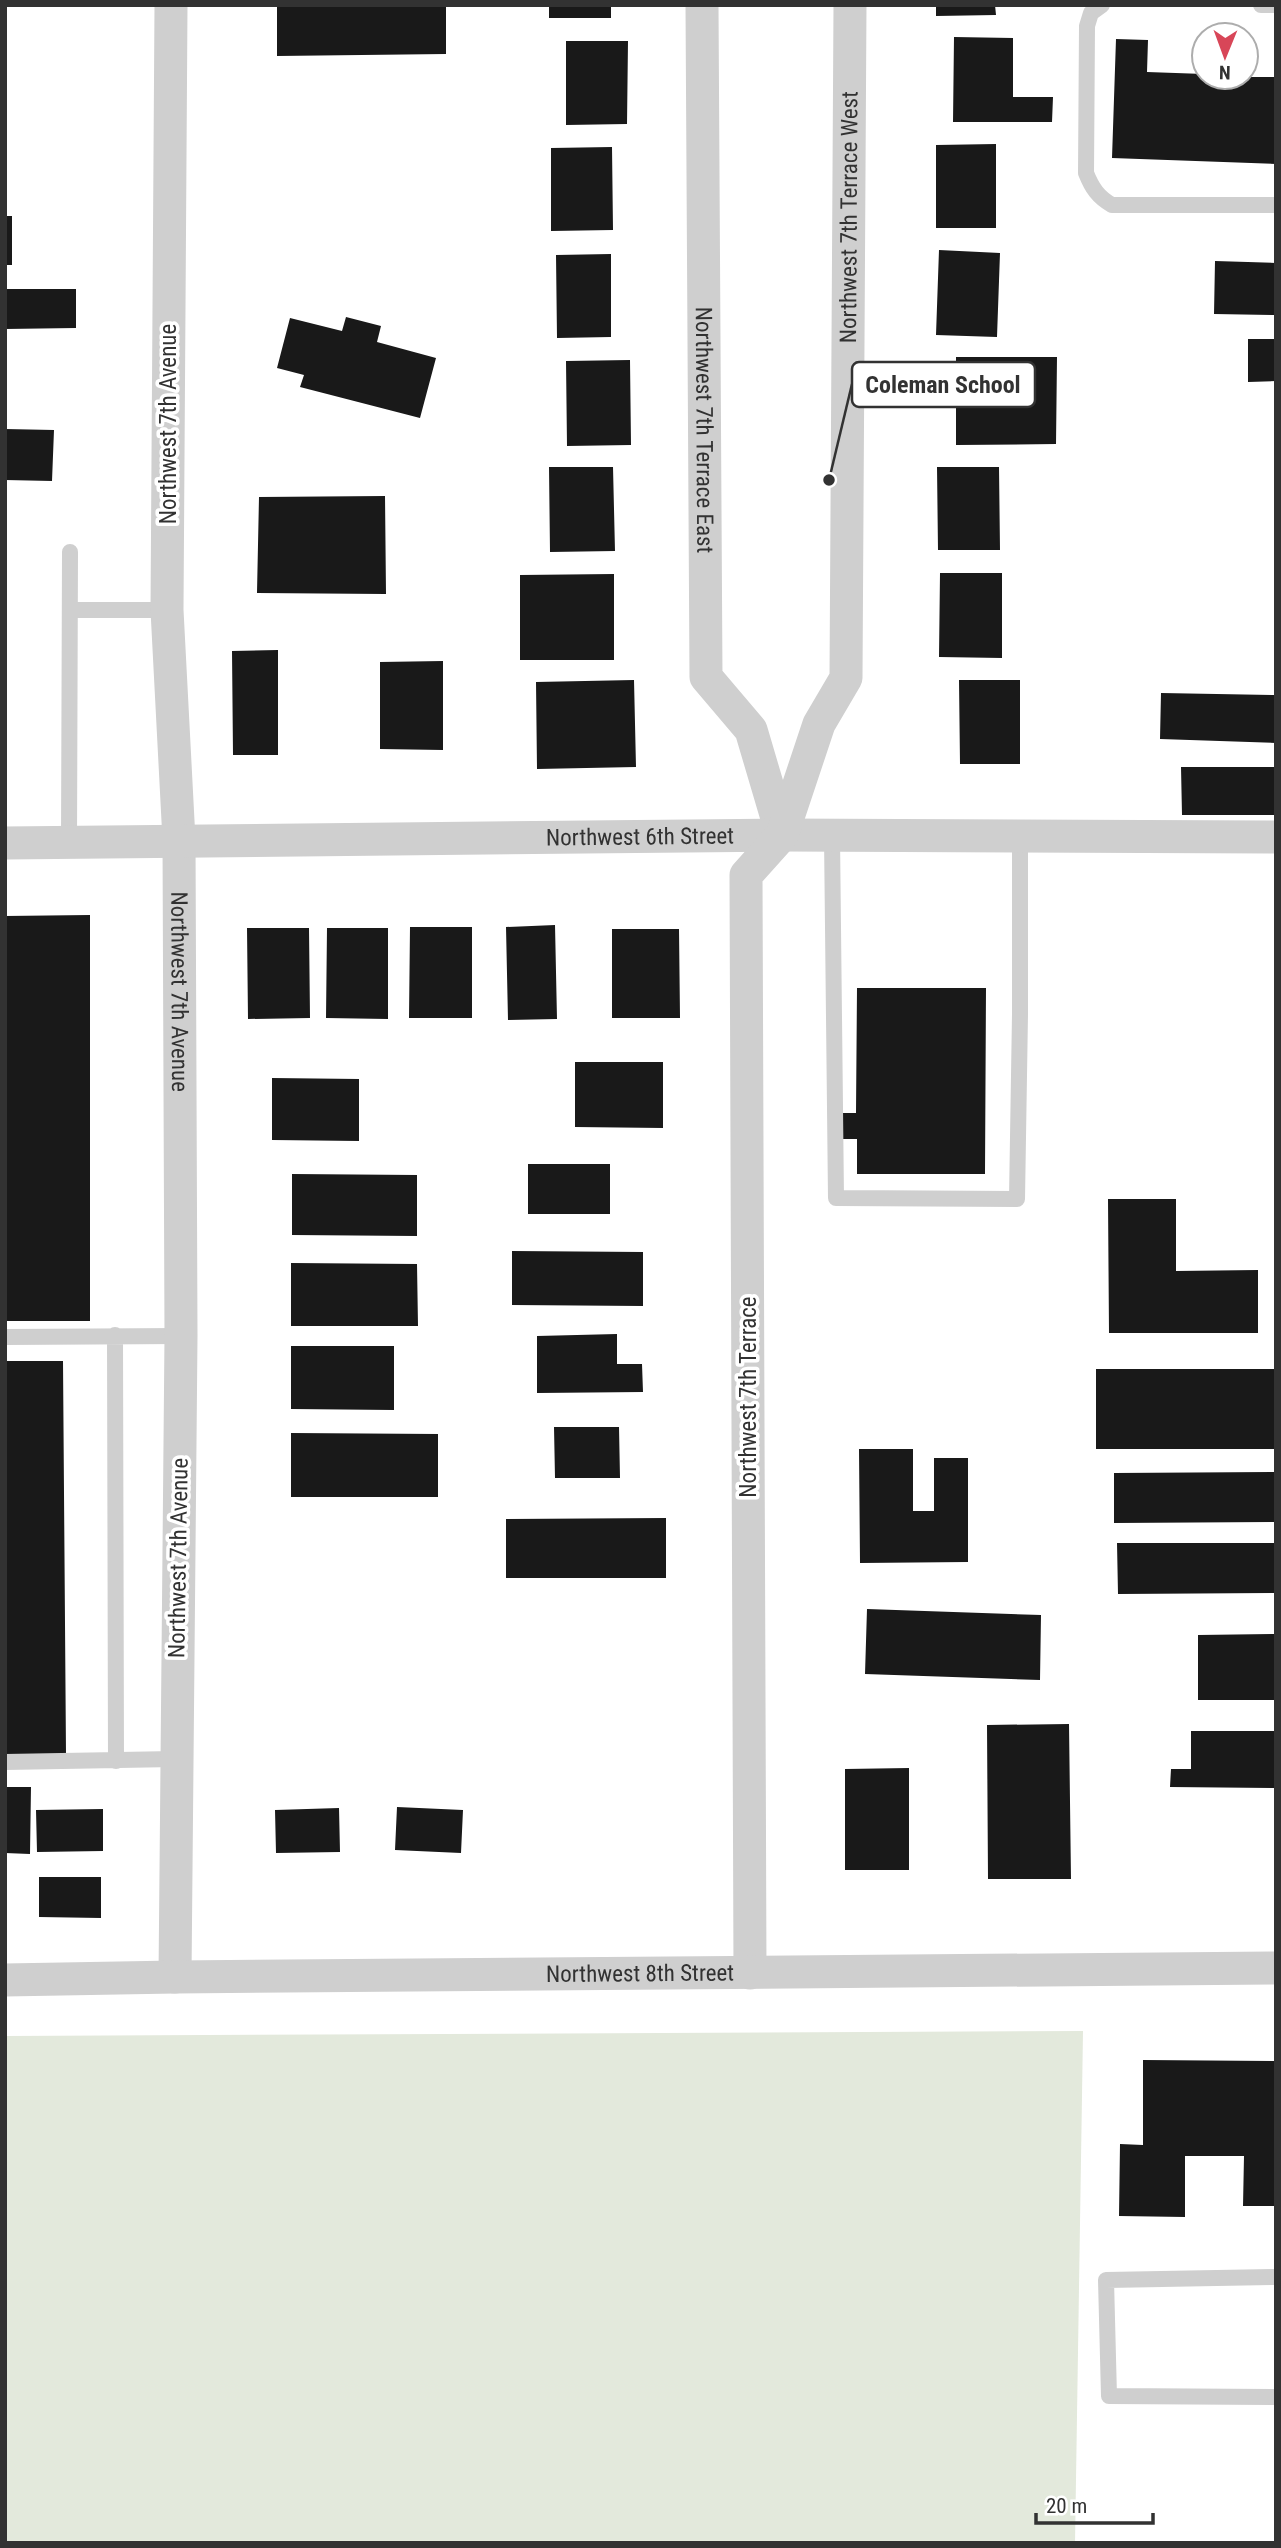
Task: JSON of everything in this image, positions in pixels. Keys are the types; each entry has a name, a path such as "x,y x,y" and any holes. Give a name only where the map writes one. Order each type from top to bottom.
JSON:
{"street":[{"name":"Northwest 7th Avenue","path":"172,5 167,610 178,840 181,1336 174,1977"},
{"name":"Northwest 7th Terrace East","path":"702,5 706,677 751,730 782,835"},
{"name":"Northwest 7th Terrace West","path":"782,835 819,724 846,678 850,5"},
{"name":"Northwest 6th Street","path":"5,842 782,835 1276,836"},
{"name":"Northwest 7th Terrace","path":"750,1973 746,875 782,835"},
{"name":"Northwest 8th Street","path":"5,1980 1276,1968"}],"lane":[{"path":"1102,5 1091,13 1087,26 1086,173 1093,189 1112,205 1276,205"},
{"path":"1261,5 1276,5"},
{"path":"69,842 70,552"},
{"path":"70,610 167,610"},
{"path":"832,836 836,1198 1017,1199 1020,836"},
{"path":"115,1335 116,1761"},
{"path":"5,1337 181,1336"},
{"path":"5,1762 175,1759"},
{"path":"1276,2277 1106,2280 1109,2396 1276,2397"}],"shaded area":[{"path":"1083,2031 1075,2543 5,2543 5,2036"}],"building":[{"path":"277,5 446,5 446,54 277,56"},
{"path":"549,5 611,5 611,18 549,18"},
{"path":"936,5 995,5 996,15 936,16"},
{"path":"954,37 1013,38 1013,97 1053,97 1052,122 953,122"},
{"path":"1116,39 1148,40 1147,72 1190,74 1190,91 1260,91 1260,77 1276,77 1276,164 1112,158"},
{"path":"566,41 628,41 627,124 566,125"},
{"path":"996,144 996,228 936,228 936,145"},
{"path":"612,147 613,230 551,231 551,148"},
{"path":"5,216 12,216 12,265 5,265"},
{"path":"939,250 1000,253 997,337 936,335"},
{"path":"611,254 611,337 557,338 556,255"},
{"path":"1215,261 1276,263 1276,315 1214,314"},
{"path":"5,289 76,289 76,328 5,329"},
{"path":"346,317 381,326 377,342 436,358 420,418 300,387 304,375 277,368 290,318 342,331"},
{"path":"1248,339 1276,339 1276,381 1248,382"},
{"path":"956,357 1057,357 1056,444 956,445"},
{"path":"630,360 631,445 567,446 566,361"},
{"path":"5,429 54,430 52,481 5,480"},
{"path":"549,467 613,467 615,551 550,552"},
{"path":"937,467 999,467 1000,550 938,550"},
{"path":"385,496 386,594 257,593 259,497"},
{"path":"940,573 1002,573 1002,658 939,657"},
{"path":"614,574 614,660 520,660 520,575"},
{"path":"278,650 278,755 233,755 232,651"},
{"path":"443,661 443,750 380,749 380,662"},
{"path":"634,680 636,767 537,769 536,682"},
{"path":"959,680 1020,680 1020,764 960,764"},
{"path":"1161,693 1276,695 1276,743 1160,739"},
{"path":"1181,767 1276,767 1276,815 1182,815"},
{"path":"90,915 90,1321 5,1321 5,916"},
{"path":"555,925 557,1019 508,1020 506,927"},
{"path":"410,927 472,927 472,1018 409,1018"},
{"path":"247,928 309,928 310,1018 248,1019"},
{"path":"327,928 388,928 388,1019 326,1018"},
{"path":"612,929 679,929 680,1018 612,1018"},
{"path":"857,988 986,988 985,1174 857,1174 857,1139 843,1139 843,1113 856,1113"},
{"path":"575,1062 663,1062 663,1128 575,1127"},
{"path":"272,1078 359,1079 359,1141 272,1140"},
{"path":"528,1164 610,1164 610,1214 528,1214"},
{"path":"292,1174 417,1175 417,1236 292,1235"},
{"path":"1108,1199 1176,1199 1176,1271 1258,1270 1258,1333 1109,1333"},
{"path":"512,1251 643,1252 643,1306 512,1305"},
{"path":"291,1263 417,1264 418,1326 291,1326"},
{"path":"617,1334 617,1364 642,1364 643,1392 537,1393 537,1336"},
{"path":"291,1346 394,1346 394,1410 291,1409"},
{"path":"5,1361 63,1361 66,1754 5,1754"},
{"path":"1096,1369 1276,1369 1276,1449 1096,1449"},
{"path":"554,1427 619,1427 620,1478 555,1478"},
{"path":"291,1433 438,1434 438,1497 291,1497"},
{"path":"859,1449 913,1449 913,1511 934,1511 934,1458 968,1458 968,1562 860,1563"},
{"path":"1276,1472 1276,1522 1114,1523 1114,1473"},
{"path":"666,1518 666,1578 506,1578 506,1519"},
{"path":"1117,1543 1276,1543 1276,1593 1118,1594"},
{"path":"867,1609 1041,1615 1040,1680 865,1674"},
{"path":"1276,1634 1276,1700 1198,1700 1198,1635"},
{"path":"1069,1724 1071,1879 988,1879 987,1725"},
{"path":"1191,1731 1276,1731 1276,1788 1170,1787 1171,1769 1191,1769"},
{"path":"909,1768 909,1870 845,1870 845,1769"},
{"path":"5,1787 31,1787 30,1854 5,1853"},
{"path":"397,1807 463,1810 461,1853 395,1850"},
{"path":"339,1808 340,1852 276,1853 275,1810"},
{"path":"103,1809 103,1851 37,1852 36,1810"},
{"path":"39,1877 101,1877 101,1918 39,1917"},
{"path":"1143,2060 1276,2061 1276,2206 1243,2206 1244,2156 1185,2156 1185,2217 1119,2216 1120,2144 1143,2145"}],"place":[{"name":"Coleman School","path":"829,480"}]}
